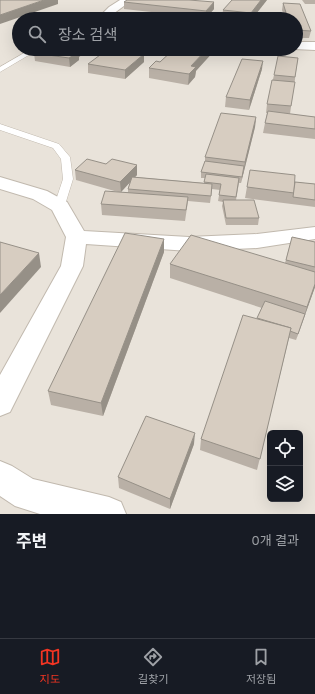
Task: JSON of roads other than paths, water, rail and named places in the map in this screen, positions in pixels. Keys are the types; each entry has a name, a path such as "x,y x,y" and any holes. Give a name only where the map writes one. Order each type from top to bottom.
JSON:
{"street":[{"path":"109,12 127,0"},
{"path":"303,46 315,46"},
{"path":"0,183 40,195 60,206 77,237 72,266 0,403"},
{"path":"77,237 189,244 257,241 315,233"},
{"path":"0,477 27,494 109,514"}],"lane":[{"path":"0,70 24,56"},
{"path":"0,127 56,146 66,159 68,179 60,206"}]}
